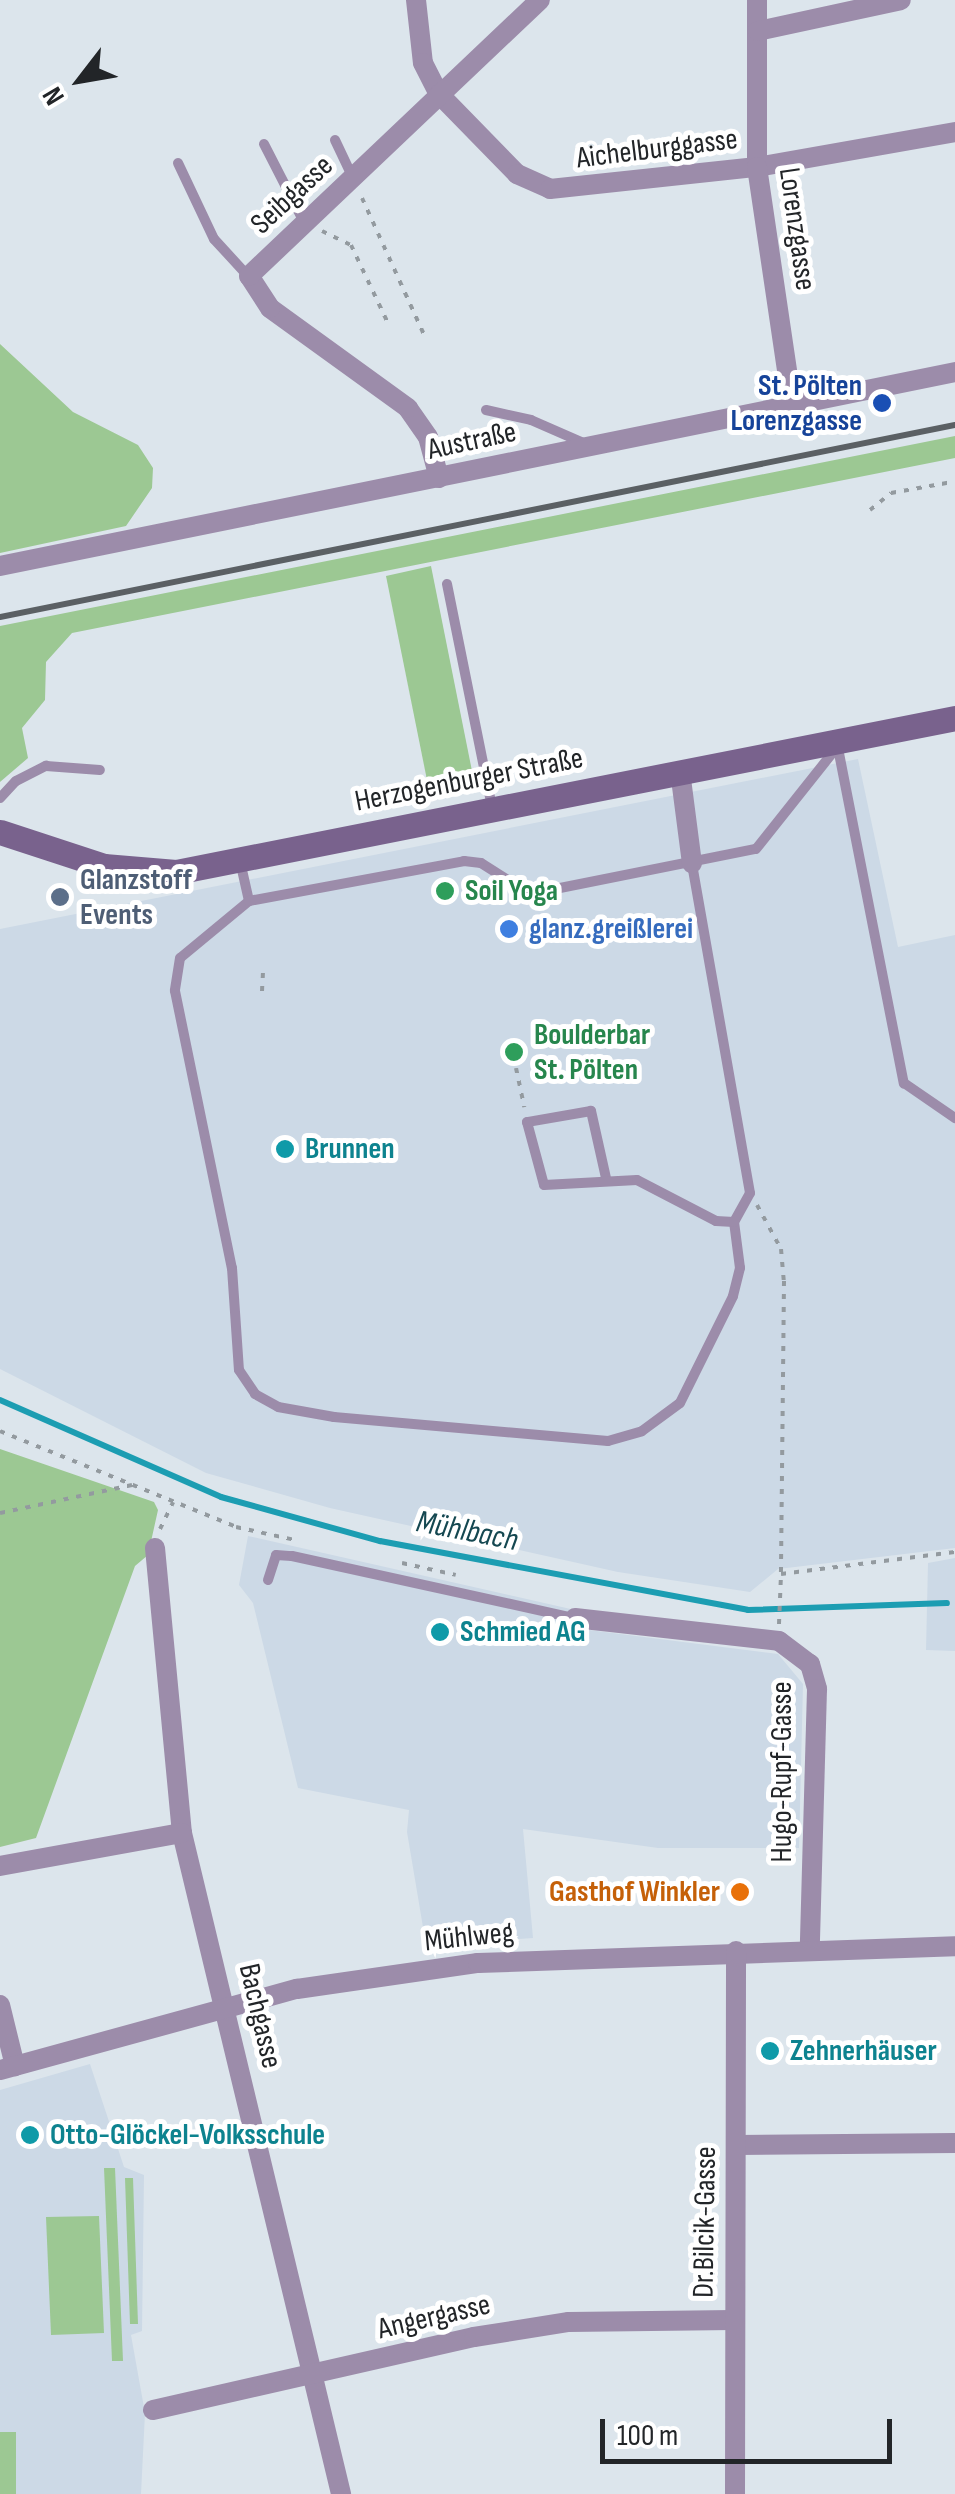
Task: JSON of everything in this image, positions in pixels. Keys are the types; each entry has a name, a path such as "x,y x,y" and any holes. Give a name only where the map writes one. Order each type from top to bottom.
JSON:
{"street":[{"name":"Aichelburggasse","path":"416,0 423,64 439,94 516,174 550,189 757,167 955,132"},
{"name":"Seibgasse","path":"439,478 428,436 408,408 270,308 249,276 540,0"},
{"name":"Lorenzgasse","path":"758,0 757,167 792,405"},
{"path":"758,31 901,0"},
{"name":"Austraße","path":"0,566 955,372"},
{"name":"Herzogenburger Straße","path":"0,832 50,854 149,874 240,860 955,718"},
{"path":"680,771 692,863"},
{"name":"Bachgasse","path":"155,1548 182,1833 228,2006 341,2494"},
{"name":"Hugo-Rupf-Gasse","path":"575,1618 779,1640 803,1654 817,1689 810,1947"},
{"path":"0,1866 182,1833"},
{"name":"Mühlweg","path":"8,2068 298,1989 478,1963 810,1947 955,1946"},
{"name":"Dr.Bilcik-Gasse","path":"734,2494 736,1952"},
{"path":"0,2005 8,2068"},
{"path":"737,2145 955,2143"},
{"name":"Angergasse","path":"153,2410 311,2377 474,2336 569,2322 733,2320"}],"lane":[{"path":"335,140 354,178"},
{"path":"264,144 304,222"},
{"path":"178,163 214,238 249,276"},
{"path":"486,410 531,420 592,446"},
{"path":"447,584 492,808"},
{"path":"692,863 750,1193 734,1222 740,1268 726,1312 680,1403 642,1431 608,1441 334,1418 278,1407 255,1394 239,1370 232,1268 175,991 180,958 249,901 464,861 481,863 530,894 756,849 838,743"},
{"path":"838,743 904,1083 955,1118"},
{"path":"0,798 16,780 46,766 100,770"},
{"path":"240,860 249,901"},
{"path":"606,1178 591,1110 527,1122 544,1186 606,1178 638,1180 716,1221 734,1222"},
{"path":"268,1580 276,1555 292,1556 575,1618"}],"path":[{"path":"354,178 426,339"},
{"path":"304,222 351,246 387,321"},
{"path":"870,510 891,493 952,482"},
{"path":"262,992 263,972"},
{"path":"516,1068 527,1122"},
{"path":"750,1193 782,1249 779,1640"},
{"path":"0,1433 268,1536"},
{"path":"0,1513 132,1485"},
{"path":"155,1548 174,1502"},
{"path":"781,1577 955,1552"}],"shaded area":[{"path":"858,759 898,947 955,935 955,1548 778,1569 750,1592 618,1572 330,1508 206,1473 0,1369 0,929"},
{"path":"248,1536 575,1610 573,1628 778,1654 803,1684 799,1848 658,1848 523,1829 533,1938 426,1945 407,1832 409,1810 298,1788 253,1603 239,1585"},
{"path":"955,1558 955,1651 926,1650 928,1563"},
{"path":"90,2064 124,2167 144,2175 142,2331 131,2335 145,2413 141,2494 16,2494 16,2432 0,2432 0,2090"}],"green space":[{"path":"0,344 73,412 138,445 153,468 152,488 126,526 0,553"},
{"path":"955,436 955,458 72,633 46,662 45,700 22,728 28,758 0,782 0,626"},
{"path":"431,566 474,781 429,790 386,576"},
{"path":"0,1449 154,1502 158,1510 148,1555 135,1566 36,1838 0,1847"},
{"path":"104,2168 115,2168 123,2361 112,2361"},
{"path":"125,2178 133,2178 138,2324 130,2324"},
{"path":"99,2216 104,2333 51,2335 46,2217"},
{"path":"0,2432 16,2432 16,2494 0,2494"}],"waterway":[{"name":"Mühlbach","path":"0,1400 221,1497 380,1541 748,1610 947,1603"}],"railway":[{"path":"0,617 955,425"}],"place":[{"name":"St. Pölten Lorenzgasse","path":"882,403"},
{"name":"Soil Yoga","path":"445,891"},
{"name":"Glanzstoff Events","path":"60,897"},
{"name":"glanz.greißlerei","path":"509,929"},
{"name":"Boulderbar St. Pölten","path":"514,1052"},
{"name":"Brunnen","path":"285,1149"},
{"name":"Schmied AG","path":"440,1632"},
{"name":"Gasthof Winkler","path":"740,1892"},
{"name":"Zehnerhäuser","path":"770,2051"},
{"name":"Otto-Glöckel-Volksschule","path":"30,2135"}]}
